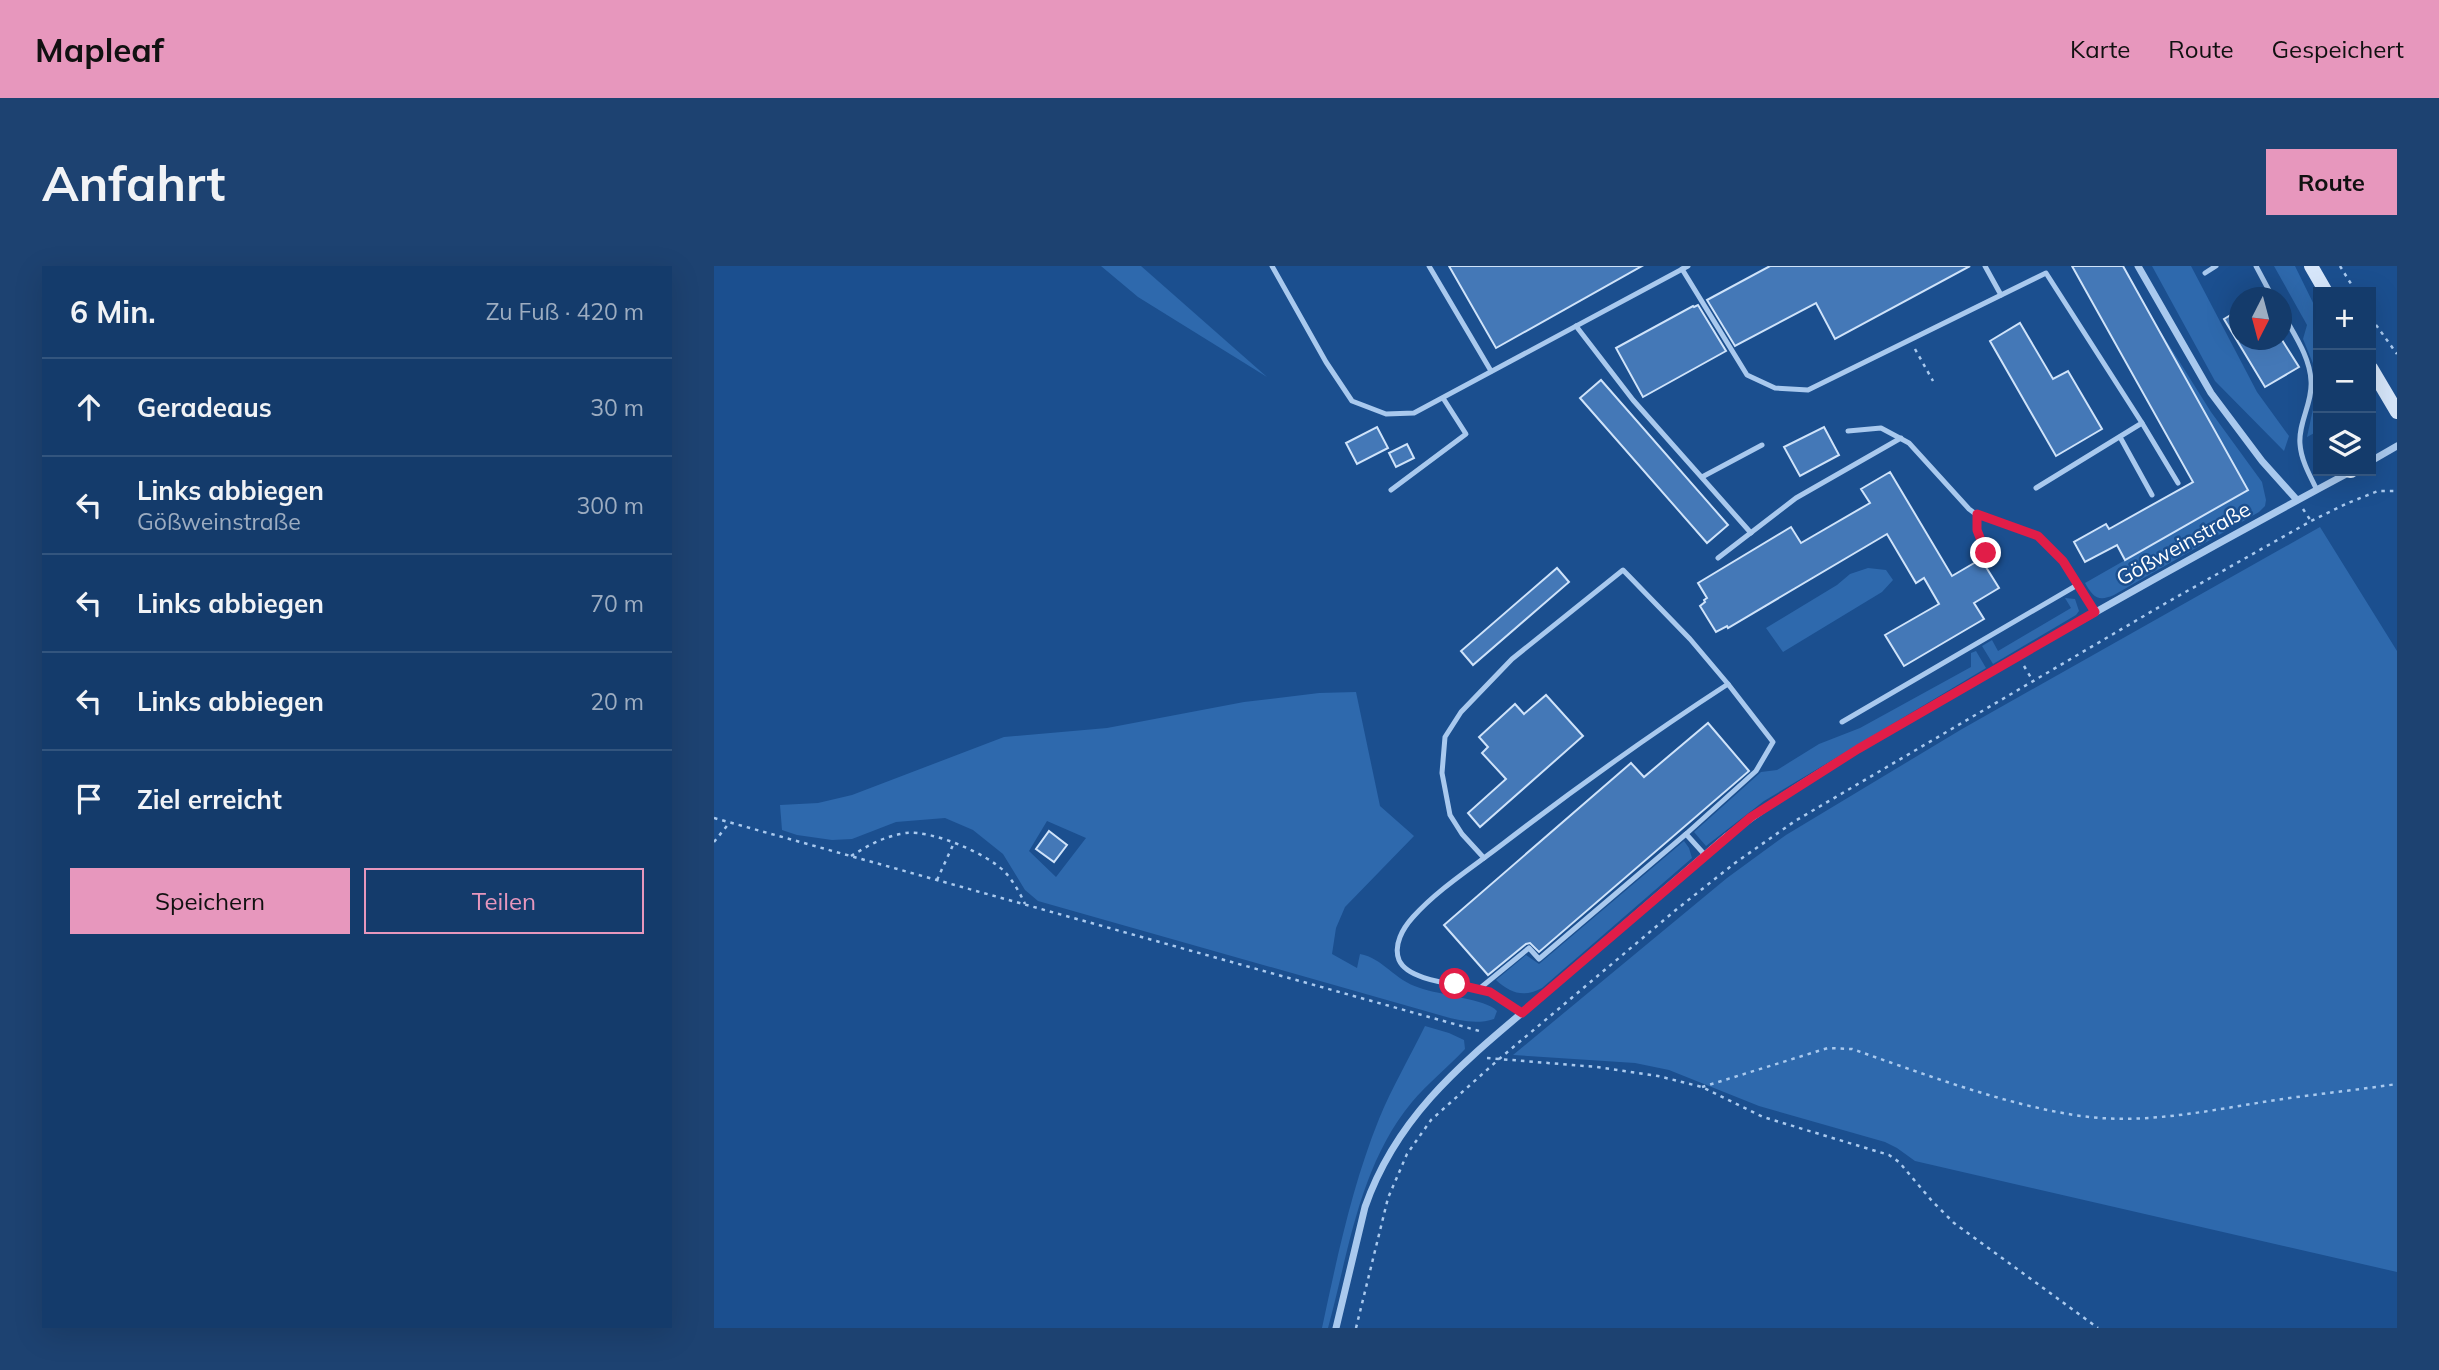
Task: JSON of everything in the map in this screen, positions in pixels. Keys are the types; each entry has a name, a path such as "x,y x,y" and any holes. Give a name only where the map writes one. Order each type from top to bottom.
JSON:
{"main road":[{"path":"2311,266 2323,287"},
{"path":"2376,376 2397,412"}],"street":[{"path":"2138,266 2211,393 2262,461 2297,500"},
{"path":"2376,457 2397,446"},
{"name":"Gößweinstraße","path":"1336,1328 1365,1207 1389,1153 1406,1126 1441,1085 1704,855 1751,817 1858,749 2095,612 2342,476"}],"lane":[{"path":"1272,266 1326,362 1352,401 1386,414 1415,413 1688,266"},
{"path":"1429,266 1491,372"},
{"path":"1984,266 2001,295"},
{"path":"2205,273 2216,266"},
{"path":"2256,266 2267,287"},
{"path":"1682,270 1747,375 1774,387 1808,390 2046,273 2178,483"},
{"path":"1576,326 1633,400 1751,533"},
{"path":"2292,333 2309,366 2312,383 2299,442 2304,461 2317,489"},
{"path":"1391,490 1466,434 1443,398"},
{"path":"2036,488 2142,423"},
{"path":"1848,431 1881,428 1900,438 1909,443 1955,496 1977,514 2038,536 2063,561 2095,612"},
{"path":"2120,437 2152,495"},
{"path":"1717,558 1796,498 1900,438"},
{"path":"1702,477 1762,445"},
{"path":"1977,514 1977,530 1986,553"},
{"path":"1479,989 1529,948 1539,959 1756,771 1773,742 1690,639 1623,570 1512,659 1461,712 1445,737 1442,773 1450,815 1462,834 1485,858"},
{"path":"1842,722 2078,584"},
{"path":"1522,1013 1490,992 1425,979 1410,972 1400,962 1397,950 1401,934 1412,917 1485,858 1634,746 1728,684"},
{"path":"1686,834 1704,855"}],"path":[{"path":"2340,266 2353,287"},
{"path":"2376,325 2397,354"},
{"path":"1910,340 1933,381"},
{"path":"1356,1328 1388,1198 1407,1154 1432,1120 1498,1060 1677,909 1780,831 2033,681 2311,521 2368,494 2397,491"},
{"path":"2024,666 2033,681"},
{"path":"714,818 1497,1036"},
{"path":"714,842 730,822"},
{"path":"851,856 877,840 908,833 932,835 989,860 1005,873 1025,904"},
{"path":"937,880 954,844"},
{"path":"1702,1087 1828,1048 1852,1049 2037,1108 2083,1116 2131,1119 2180,1116 2397,1084"},
{"path":"1498,1060 1625,1070 1702,1087 1763,1117 1889,1155 1899,1162 1954,1223 2098,1328"}],"shaded area":[{"path":"1101,266 1141,266 1267,377 1138,297"},
{"path":"2152,266 2191,266 2229,339 2229,350 2235,350 2257,392 2289,436 2284,451 2215,381"},
{"path":"2274,266 2295,266 2313,303 2313,364 2303,339 2307,325 2292,298 2292,287 2286,287"},
{"path":"2152,318 2211,412 2262,482 2265,506 2259,512 2114,595 2100,598 2093,595 2085,583 2248,490"},
{"path":"2313,409 2313,434 2307,437"},
{"path":"2320,527 2397,651 2397,1272 1915,1161 1885,1142 1759,1106 1669,1070 1635,1063 1513,1055 1727,878 1786,835 1962,729"},
{"path":"1868,568 1886,570 1893,580 1882,592 1783,652 1766,628 1837,585 1850,574"},
{"path":"2065,598 2075,599 2079,611 2076,615 1993,664 1982,646 1992,640 1998,651 2071,608"},
{"path":"1976,651 1986,668 1764,801 1706,846 1694,832 1761,772 1777,770 1819,744 1860,728 1971,667 1971,653"},
{"path":"1356,692 1380,806 1414,836 1345,907 1336,928 1332,954 1357,968 1360,954 1368,956 1411,984 1491,1007 1497,1011 1494,1019 1476,1022 1449,1018 1038,901 1025,890 1003,854 973,830 945,818 896,822 852,839 832,840 782,830 780,805 818,803 852,795 1004,737 1107,728 1244,702 1319,693","holes":["1047,821 1086,838 1056,877 1029,851"]},
{"path":"1684,841 1692,858 1542,988 1529,993 1517,993 1496,980 1526,955 1539,964"},
{"path":"1425,1026 1464,1040 1465,1049 1412,1102 1379,1153 1358,1210 1328,1328 1322,1328 1346,1222 1369,1144"}],"building":[{"path":"1449,266 1642,266 1496,348"},
{"path":"1770,266 1970,266 1835,339 1816,303 1735,346 1707,300"},
{"path":"2072,266 2123,266 2248,490 2125,560 2117,545 2085,562 2074,542 2106,524 2109,529 2193,482"},
{"path":"1698,305 1726,351 1643,397 1616,348"},
{"path":"2020,323 2053,379 2068,371 2102,429 2056,456 1990,341"},
{"path":"2243,350 2288,350 2299,367 2265,387"},
{"path":"1601,380 1728,525 1707,543 1580,398"},
{"path":"1377,427 1388,448 1357,464 1346,443"},
{"path":"1824,427 1839,455 1800,476 1784,447"},
{"path":"1407,444 1414,458 1396,467 1389,453"},
{"path":"1890,472 1952,576 1981,559 1999,588 1974,603 1984,619 1904,666 1885,635 1939,604 1924,578 1916,583 1887,534 1728,628 1727,626 1716,632 1700,606 1707,598 1698,583 1791,527 1801,543 1870,503 1861,489"},
{"path":"1557,568 1569,582 1473,665 1461,651"},
{"path":"1546,695 1583,736 1480,827 1468,813 1506,779 1482,753 1488,747 1479,737 1515,704 1524,714"},
{"path":"1708,723 1749,771 1539,952 1530,943 1526,944 1488,975 1444,925 1631,763 1644,777"},
{"path":"1049,831 1067,845 1054,862 1036,849"}],"route":[{"path":"1455,984 1490,992 1522,1013 1751,817 1858,749 2095,612 2063,561 2049,545 2038,536 1977,514 1977,530 1986,553"}]}
